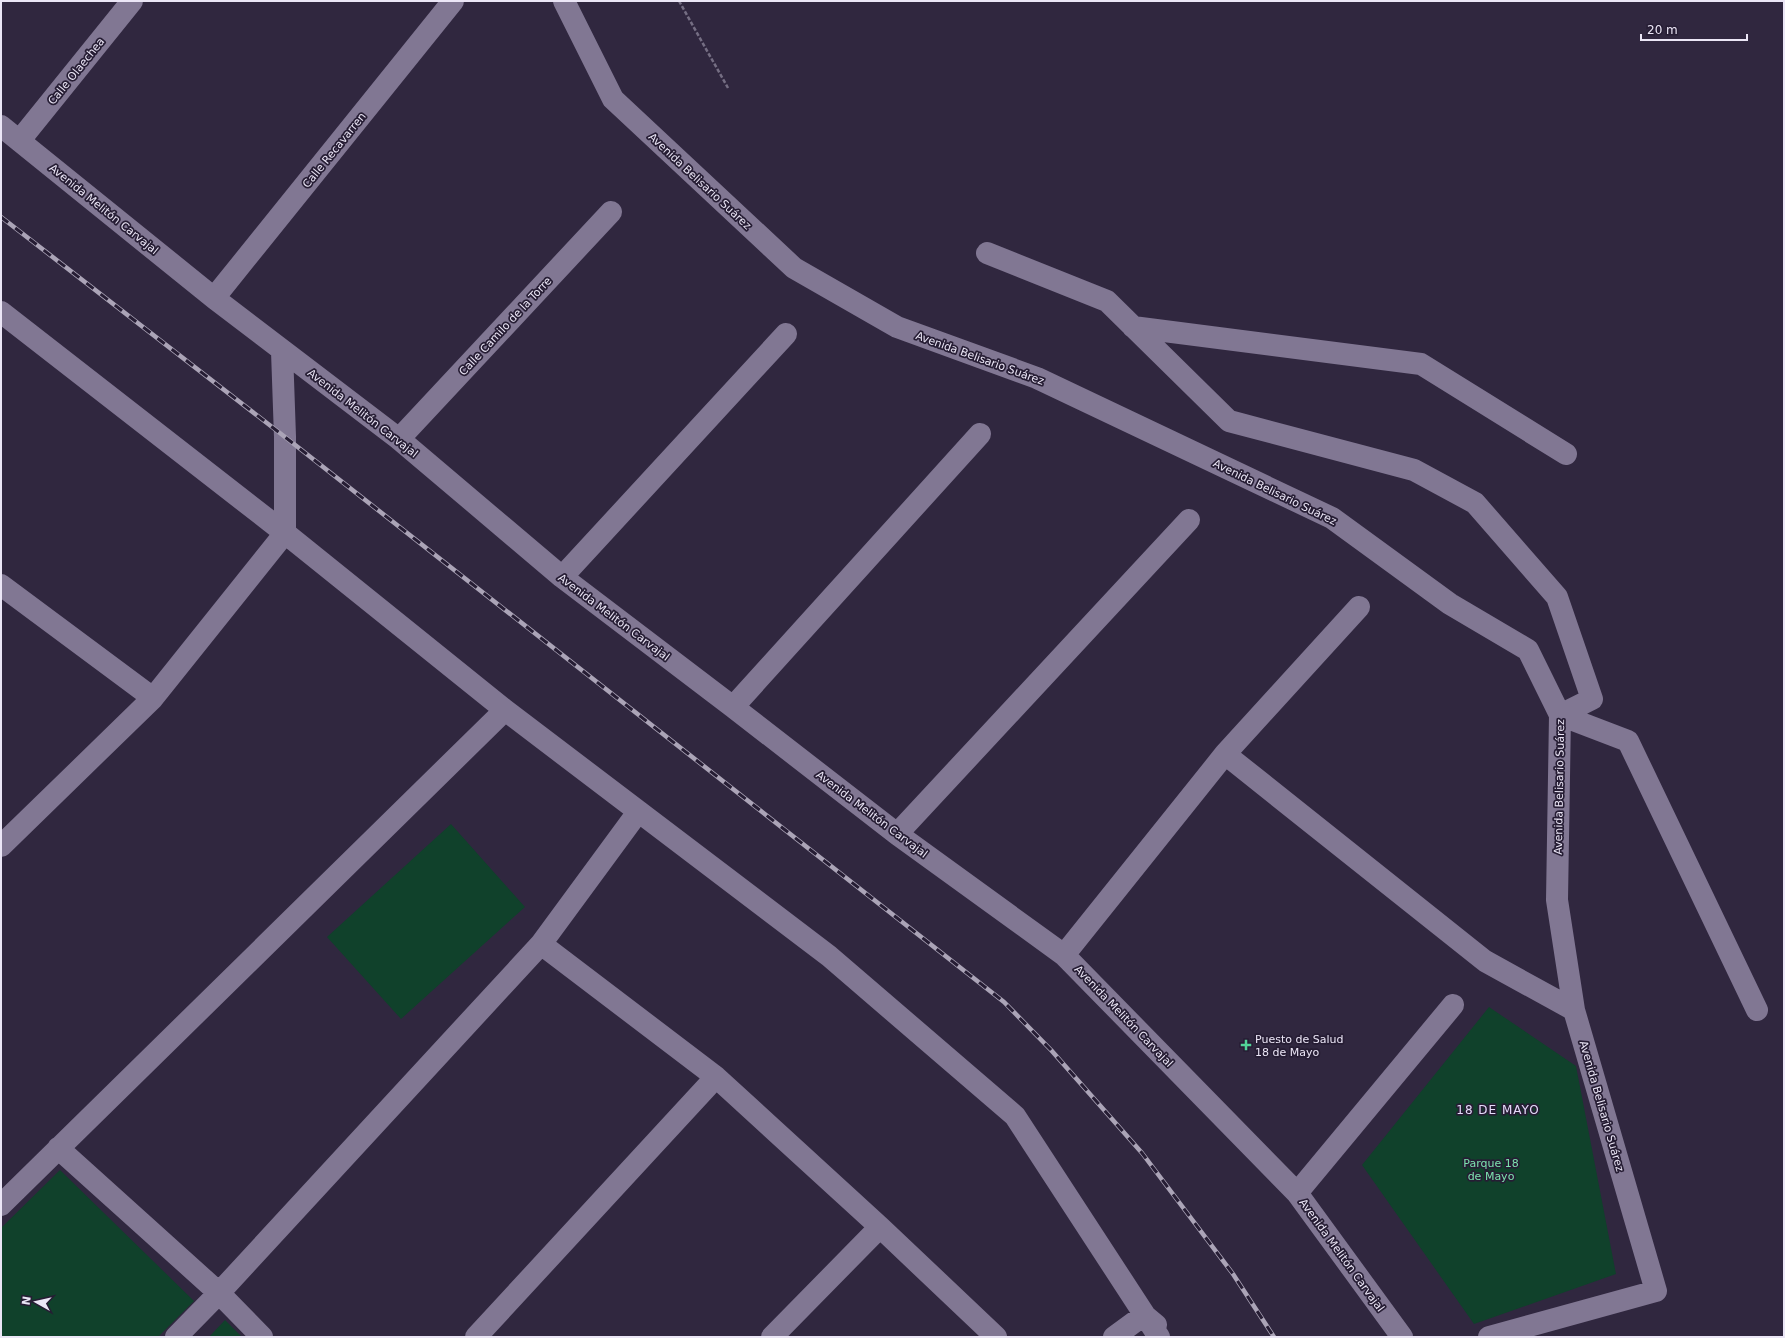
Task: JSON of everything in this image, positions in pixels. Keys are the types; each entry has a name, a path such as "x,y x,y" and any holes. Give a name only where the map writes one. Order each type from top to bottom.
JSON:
{"street":[{"name":"Calle Olaechea","path":"20,140 132,1"},
{"name":"Calle Recavarren","path":"214,298 453,1"},
{"name":"Avenida Belisario Suárez","path":"564,1 613,99 794,268 897,328 1037,378 1332,518 1450,604 1528,650 1560,715 1557,900 1574,1010 1656,1291 1489,1337"},
{"name":"Avenida Melitón Carvajal","path":"1,126 214,298 399,439 562,577 897,834 1064,955 1297,1194 1402,1337"},
{"name":"Calle Camilo de la Torre","path":"399,439 611,212"},
{"path":"987,254 1107,302 1229,421 1414,470 1475,503 1558,597 1592,699 1560,715"},
{"path":"1,312 285,533 505,710 829,956 1015,1116 1159,1337"},
{"path":"1133,327 1421,364 1566,454"},
{"path":"562,577 786,334"},
{"path":"1,846 153,698 285,533 285,437 282,351"},
{"path":"733,707 980,434"},
{"path":"897,834 1189,520"},
{"path":"1,585 153,698"},
{"path":"1064,955 1225,754 1359,608"},
{"path":"1,1205 505,710"},
{"path":"1560,715 1628,741 1757,1010"},
{"path":"1225,754 1485,961 1574,1010"},
{"path":"176,1337 219,1293 541,944 638,812"},
{"path":"541,944 716,1077 880,1227 996,1337"},
{"path":"1297,1194 1453,1005"},
{"path":"476,1337 716,1077"},
{"path":"58,1148 219,1293 262,1337"},
{"path":"772,1337 880,1227"},
{"path":"1114,1337 1144,1315"},
{"path":"1144,1315 1170,1337"}],"path":[{"path":"679,1 728,88"}],"green space":[{"path":"451,824 525,907 401,1019 327,937"},
{"name":"Parque 18 de Mayo","path":"1489,1007 1576,1066 1616,1274 1474,1324 1362,1165"},
{"path":"60,1170 194,1301 158,1337 1,1337 1,1228"},
{"path":"225,1320 242,1337 209,1337"}],"railway":[{"path":"1,217 285,437 1004,1002 1051,1050 1142,1153 1233,1274 1274,1337"}],"place":[{"name":"Puesto de Salud 18 de Mayo","path":"1246,1045"}],"district":[{"name":"18 DE MAYO","path":"1498,1110"}]}
